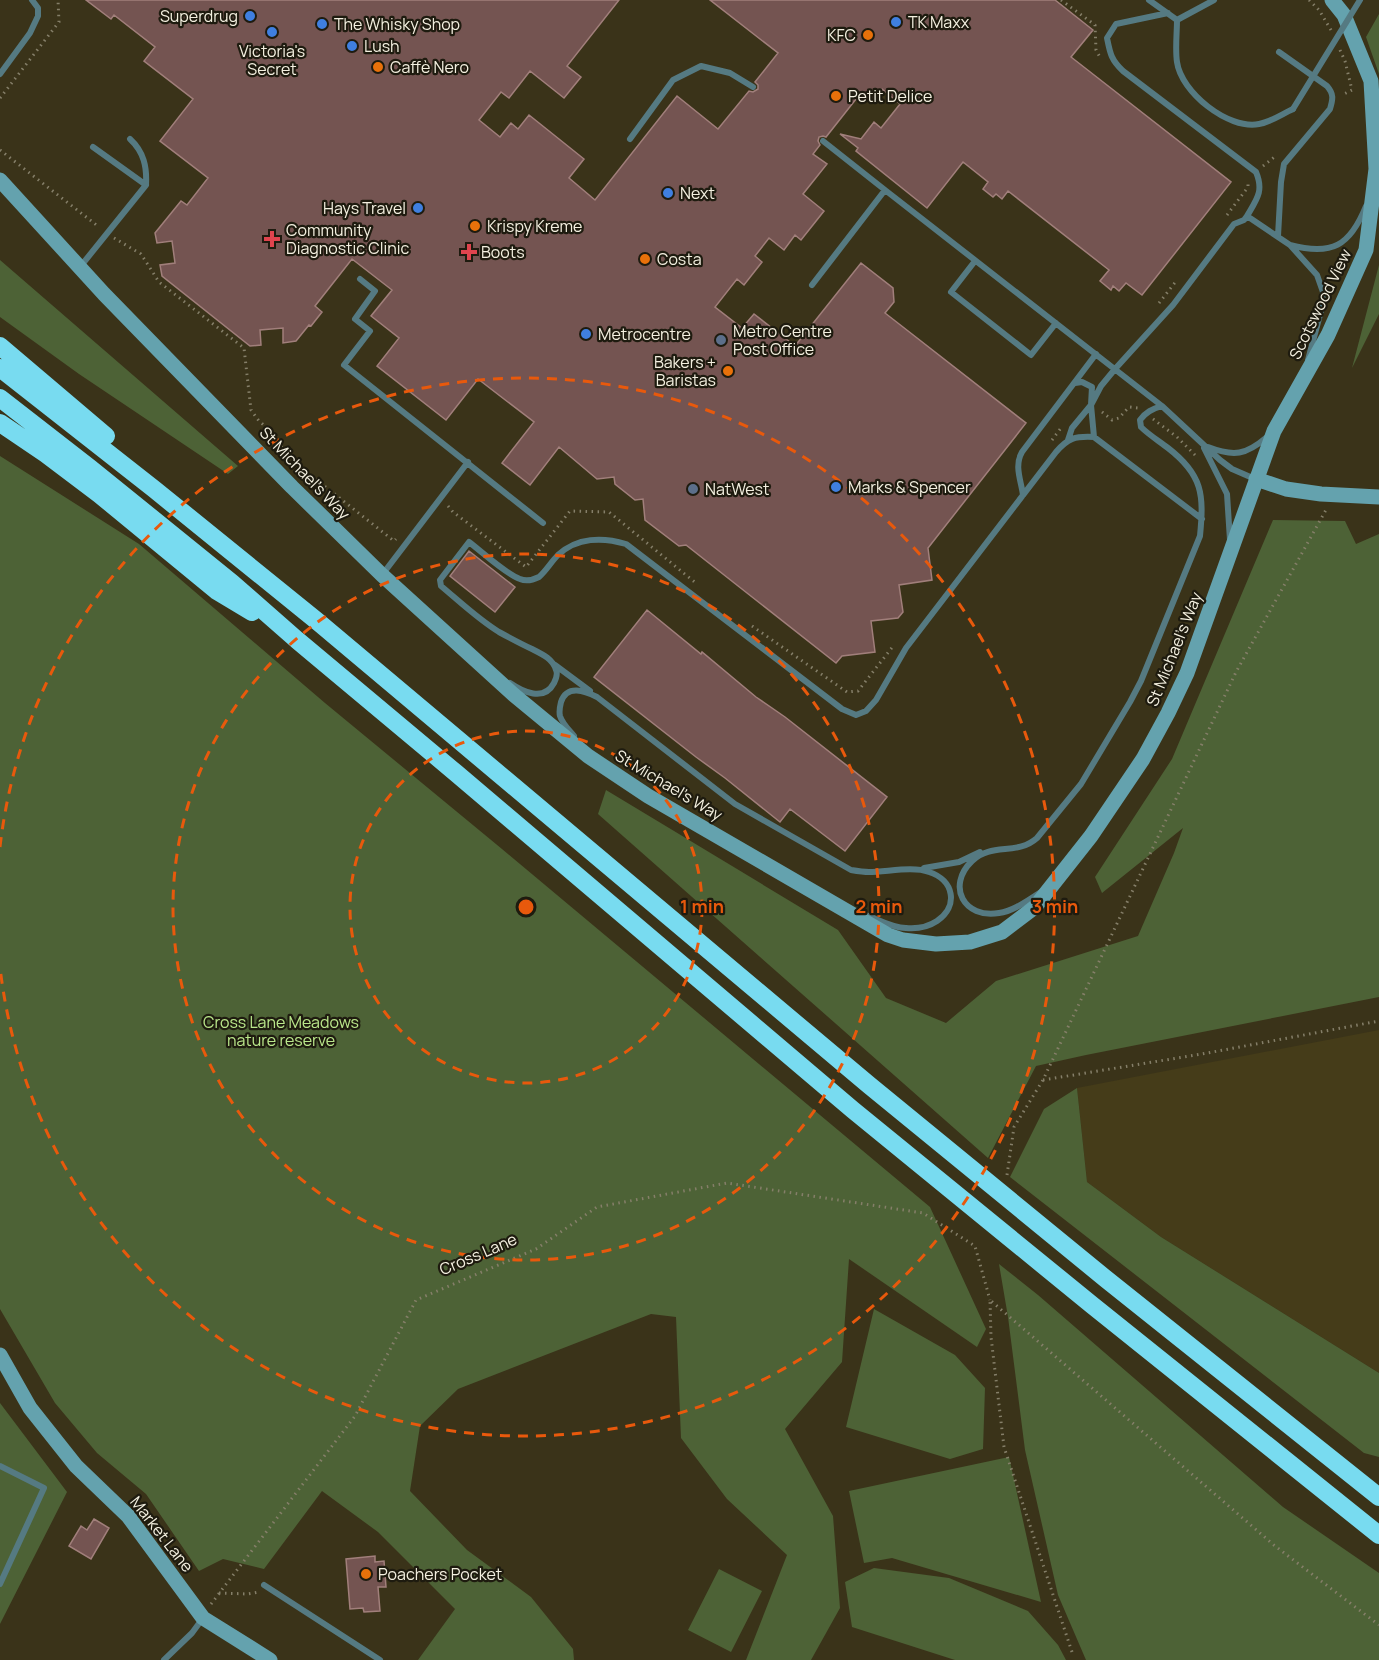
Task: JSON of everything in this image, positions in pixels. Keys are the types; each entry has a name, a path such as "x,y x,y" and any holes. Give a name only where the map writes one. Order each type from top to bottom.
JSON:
{"highway":[{"path":"0,346 150,472 258,573"},
{"path":"0,368 258,573 869,1085 1106,1280 1379,1497"},
{"path":"0,398 232,583 862,1117 1379,1535"},
{"path":"0,423 99,494 217,591 297,640"}],"street":[{"name":"Scotswood View","path":"1256,479 1274,431 1328,335 1366,250 1376,169 1371,81 1344,15 1332,0"},
{"name":"St Michael's Way","path":"0,180 80,268 284,479 382,575 514,695 588,756 648,796 874,927 903,940 936,944 970,942 1002,932 1035,907 1091,836 1143,759 1186,673 1256,479"},
{"path":"1256,479 1286,489 1331,495 1379,496"},
{"name":"Market Lane","path":"0,1356 30,1408 76,1466 128,1516 206,1611 270,1660"}],"lane":[{"path":"0,74 34,24 38,8 32,0"},
{"path":"1149,0 1177,20"},
{"path":"1177,20 1214,0"},
{"path":"1177,20 1177,62 1182,79 1211,109 1230,121 1258,125 1293,109 1360,0"},
{"path":"832,902 903,928 928,926 938,921 948,909 951,900 947,884 942,878 927,871 851,870 735,804 543,655 498,632 441,586 440,580 469,542 523,580 538,577 561,552 577,543 597,539 626,544 842,710 851,714 861,714 871,707 906,648 1068,440 1072,428 1091,405 1101,386 1173,305 1234,224 1244,220 1258,197 1261,184 1256,172 1114,63 1107,38 1116,24 1168,13"},
{"path":"1278,236 1284,165 1330,109 1333,99 1332,92 1327,86 1279,52"},
{"path":"630,139 673,80 701,66 730,73 753,87"},
{"path":"80,268 146,185 147,171 143,157 130,139"},
{"path":"823,141 1162,406 1202,445 1226,464 1256,479"},
{"path":"93,147 146,185"},
{"path":"1290,245 1319,250 1332,248 1346,239 1357,227 1374,183"},
{"path":"812,285 885,190"},
{"path":"1247,216 1290,245 1317,275 1323,292 1321,311 1303,378"},
{"path":"975,261 951,292 1031,355 1056,323"},
{"path":"360,279 375,291 355,319 370,331 344,365 543,523"},
{"path":"1023,496 1017,468 1018,459 1096,354"},
{"path":"1075,383 1082,382 1092,387 1094,437"},
{"path":"917,870 959,862 986,849 1020,848 1029,845 1081,784 1141,681 1200,536 1202,519 1200,490 1195,476 1180,458 1141,427 1140,420 1146,413 1162,406"},
{"path":"1202,445 1223,453 1235,454 1248,451 1274,431"},
{"path":"1068,440 1079,436 1094,437 1202,519"},
{"path":"1202,445 1227,494 1231,551"},
{"path":"382,575 468,462"},
{"path":"470,655 519,689 539,694 546,692 556,681 556,668 553,663"},
{"path":"588,756 565,725 560,707 565,694 576,689 597,697"},
{"path":"998,849 974,859 962,875 959,890 964,904 980,912 1000,913 1052,886"},
{"path":"0,1466 44,1488 0,1584"},
{"path":"264,1586 380,1660"},
{"path":"165,1660 192,1633 206,1611"}],"path":[{"path":"0,98 59,22 58,0"},
{"path":"1309,0 1319,10 1335,39"},
{"path":"1333,99 1352,90 1340,50"},
{"path":"0,150 107,233 141,254 159,282 244,348 251,410 270,431 289,458 394,541 401,533"},
{"path":"1222,222 1248,187 1247,180 1279,153"},
{"path":"1158,304 1180,277"},
{"path":"1047,446 1061,428"},
{"path":"1007,1175 1014,1127 1042,1080 1236,672 1328,508 1331,495"},
{"path":"441,498 453,512 526,567 570,511 609,512 701,587"},
{"path":"747,622 847,692 858,691 894,645"},
{"path":"1042,1080 1202,1054 1379,1021"},
{"name":"Cross Lane","path":"206,1611 355,1416 416,1300 536,1249 597,1208 727,1183 923,1213 975,1246 990,1300"},
{"path":"990,1300 1275,1546 1379,1625"},
{"path":"990,1300 991,1337 1004,1447 1072,1652"},
{"path":"219,1593 248,1594"}],"shaded area":[{"path":"1379,1030 1379,1373 1161,1237 1087,1182 1077,1088"}],"green space":[{"path":"1379,14 1379,74 1366,37"},
{"path":"0,260 238,466 228,474 79,374 0,317"},
{"path":"1379,265 1379,314 1352,368"},
{"name":"Cross Lane Meadows nature reserve","path":"0,456 139,544 325,703 930,1207 986,1329 977,1347 849,1259 842,1362 785,1429 833,1516 840,1608 811,1660 746,1660 787,1555 727,1499 681,1438 676,1317 651,1314 458,1389 420,1426 410,1491 467,1550 531,1597 573,1649 574,1660 418,1660 455,1609 378,1532 322,1491 264,1569 223,1559 199,1571 146,1494 97,1453 55,1403 0,1309"},
{"path":"1273,520 1345,521 1356,544 1379,534 1379,997 1036,1066 988,1158 598,814 606,790 838,930 886,998 946,1023 996,981 1138,936 1183,828 1102,893 1095,877 1172,759"},
{"path":"1077,1088 1087,1182 1161,1237 1379,1373 1379,1457 1364,1453 1010,1177 1044,1109"},
{"path":"999,1264 1038,1295 1283,1507 1379,1573 1379,1660 1086,1660 1058,1595 1025,1450"},
{"path":"874,1309 955,1355 985,1388 983,1449 950,1459 846,1427"},
{"path":"0,1403 67,1492 0,1624"},
{"path":"1009,1457 1041,1602 892,1558 864,1563 849,1491"},
{"path":"874,1568 949,1578 1028,1611 1058,1645 1066,1660 955,1660 852,1627 845,1582"},
{"path":"719,1569 762,1591 731,1652 688,1630"}],"building":[{"name":"Metrocentre","path":"86,0 619,0 567,66 581,77 564,98 530,71 509,98 501,92 479,120 500,137 511,123 518,129 529,115 584,159 569,178 595,200 677,96 718,129 749,91 753,92 758,89 755,82 778,53 710,0 1055,0 1093,30 1071,57 1231,182 1142,295 1126,283 1119,291 1113,286 1111,290 1100,281 1109,270 1008,191 1002,199 996,194 993,197 983,189 988,182 963,162 927,208 856,151 858,148 840,134 861,139 874,122 881,128 900,104 882,89 871,103 860,94 826,137 819,137 820,145 813,154 827,164 803,194 824,211 801,240 795,235 784,250 769,238 755,256 762,262 744,285 737,279 715,307 742,328 754,314 795,346 861,263 893,288 894,302 885,313 1026,423 928,548 932,580 899,585 903,612 898,618 871,621 875,652 842,656 836,663 686,545 679,546 645,520 643,499 635,500 615,484 614,477 597,479 559,447 530,485 502,463 534,422 478,379 446,420 377,366 399,338 371,316 392,290 352,259 315,306 322,312 296,341 283,343 283,328 260,330 261,345 250,346 162,276 160,265 175,263 172,241 157,243 155,233 181,201 187,205 208,178 160,141 193,99 144,61 155,47 114,15 111,19"},
{"path":"469,551 515,587 495,612 450,576"},
{"path":"647,610 887,797 845,851 790,809 780,822 594,677"},
{"path":"94,1519 109,1528 91,1559 69,1546 81,1526 87,1530"},
{"name":"Poachers Pocket","path":"375,1556 375,1562 384,1561 386,1587 378,1587 380,1611 364,1612 363,1608 350,1609 346,1559"}],"place":[{"name":"Superdrug","path":"250,16"},
{"name":"TK Maxx","path":"896,22"},
{"name":"The Whisky Shop","path":"322,24"},
{"name":"Victoria's Secret","path":"272,32"},
{"name":"KFC","path":"868,35"},
{"name":"Lush","path":"352,46"},
{"name":"Caffè Nero","path":"378,67"},
{"name":"Petit Delice","path":"836,96"},
{"name":"Next","path":"668,193"},
{"name":"Hays Travel","path":"418,208"},
{"name":"Krispy Kreme","path":"475,226"},
{"name":"Community Diagnostic Clinic","path":"272,239"},
{"name":"Boots","path":"469,252"},
{"name":"Costa","path":"645,259"},
{"name":"Metrocentre","path":"586,334"},
{"name":"Metro Centre Post Office","path":"721,340"},
{"name":"Bakers + Baristas","path":"728,371"},
{"name":"Marks & Spencer","path":"836,487"},
{"name":"NatWest","path":"693,489"},
{"name":"Poachers Pocket","path":"366,1574"}]}
